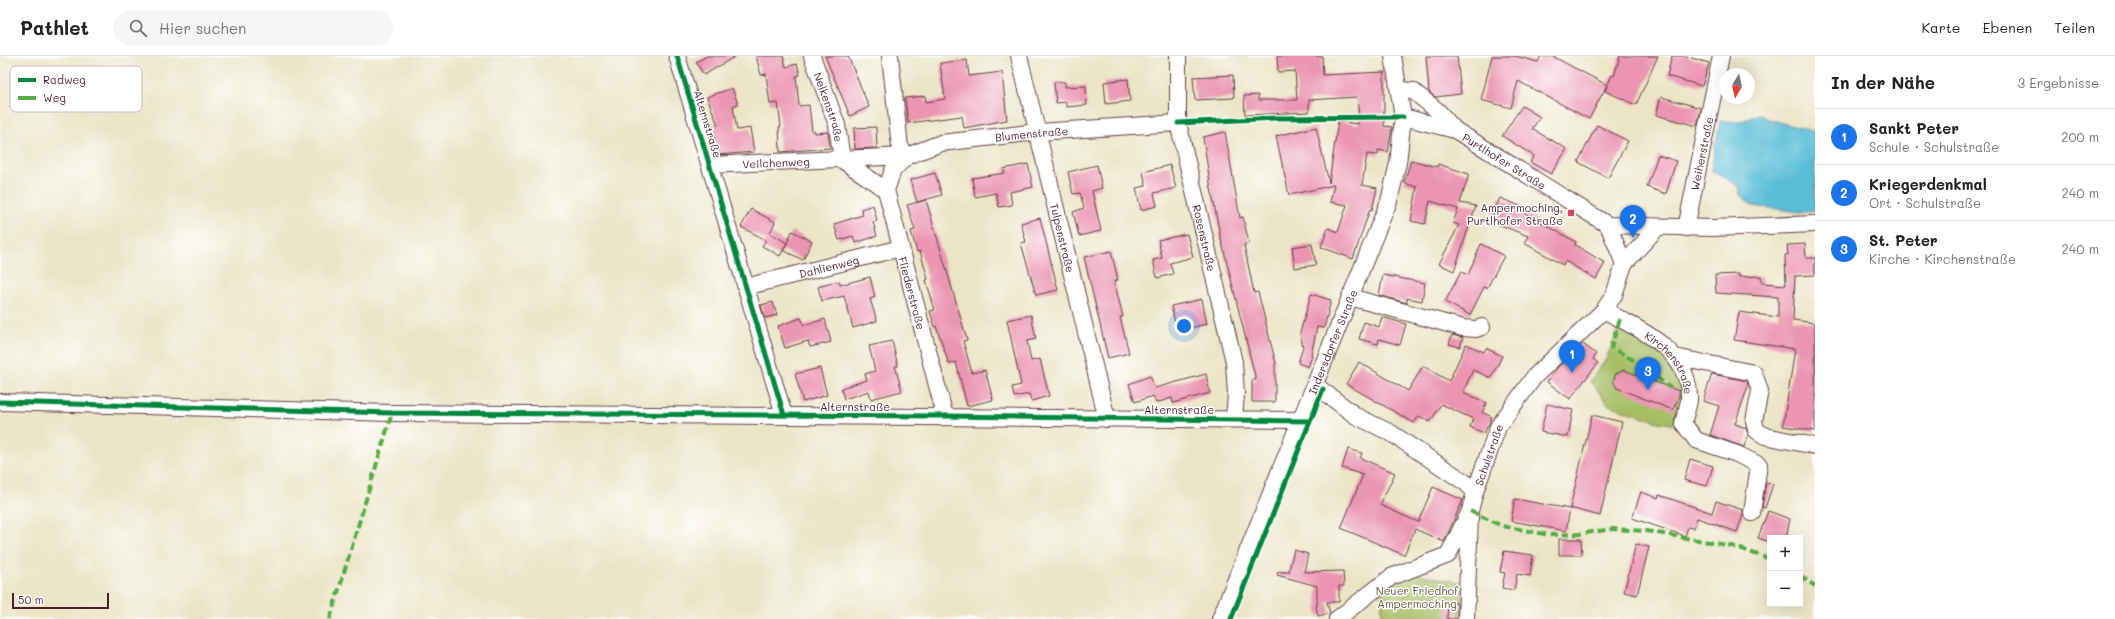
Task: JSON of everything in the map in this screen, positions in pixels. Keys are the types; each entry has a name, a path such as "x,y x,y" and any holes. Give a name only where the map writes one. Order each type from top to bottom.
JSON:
{"street":[{"name":"Alternstraße","path":"677,56 784,415 1301,420"},
{"name":"Nelkenstraße","path":"812,56 837,125 842,160"},
{"path":"890,56 900,147 907,156"},
{"name":"Tulpenstraße","path":"1019,56 1107,419"},
{"name":"Rosenstraße","path":"1178,56 1178,123 1234,362 1236,394 1234,419"},
{"name":"Indersdorfer Straße","path":"1220,619 1389,201 1398,163 1403,117 1393,56"},
{"name":"Weiherstraße","path":"1686,228 1721,56"},
{"path":"1399,90 1413,91 1438,111 1455,130"},
{"name":"Purtlhofer Straße","path":"1403,117 1455,130 1608,225 1686,228 1815,224"},
{"name":"Blumenstraße","path":"886,190 893,170 907,156 940,143 1038,132 1178,123"},
{"name":"Veilchenweg","path":"710,165 907,156"},
{"path":"842,160 886,190"},
{"name":"Fliederstraße","path":"886,190 945,416"},
{"path":"1608,225 1624,264"},
{"name":"Schulstraße","path":"1337,619 1391,577 1448,556 1470,512 1475,492 1498,428 1534,377 1604,310 1614,295 1624,264 1657,228"},
{"name":"Dahlienweg","path":"757,284 900,248"},
{"path":"1350,297 1462,328 1476,329 1482,327"},
{"name":"Kirchenstraße","path":"1604,310 1651,337 1670,350 1675,356 1684,371 1688,384 1689,401 1683,423 1696,440 1737,454 1760,465 1752,513"},
{"path":"1675,356 1754,373 1760,390 1754,421 1756,430 1765,436 1815,446"},
{"path":"1315,385 1356,416 1391,433 1466,483 1475,492"},
{"path":"0,402 392,413 784,415"},
{"path":"1466,619 1470,512"}],"green space":[{"path":"1619,328 1625,329 1673,360 1685,398 1673,424 1658,422 1609,405 1590,381 1605,361"},
{"name":"Neuer Friedhof Ampermoching","path":"1413,573 1464,583 1460,619 1382,619 1381,589"}],"water":[{"path":"1759,114 1765,118 1815,132 1815,210 1800,212 1753,206 1740,195 1739,186 1711,171 1720,120 1739,122"}],"building":[{"path":"707,56 736,56 704,75 696,62"},
{"path":"756,56 783,56 786,67 797,64 800,75 796,76 799,106 809,105 812,131 815,131 815,133 828,132 830,148 780,152 779,127 781,127 778,103 770,104 766,74 761,75"},
{"path":"825,56 848,56 869,107 850,116"},
{"path":"1277,56 1322,56 1323,75 1384,72 1384,126 1392,127 1388,152 1378,150 1378,155 1367,154 1362,185 1377,188 1372,210 1370,209 1353,259 1321,247 1328,228 1338,232 1347,205 1330,202 1334,185 1289,195 1276,136 1316,127 1329,183 1338,121 1358,124 1359,117 1357,97 1309,100 1309,112 1245,115 1244,96 1258,95 1258,100 1297,100 1295,71 1278,72"},
{"path":"1426,56 1457,56 1461,94 1435,97 1429,92"},
{"path":"1492,56 1515,56 1538,62 1541,56 1552,56 1607,85 1589,119 1518,81 1511,108 1481,100"},
{"path":"1620,56 1658,56 1636,105 1605,91 1612,75 1614,76"},
{"path":"1672,56 1685,56 1709,63 1702,86 1667,76"},
{"path":"967,60 969,76 1002,72 1007,120 964,128 962,116 908,123 905,98 925,96 926,102 945,99 940,63"},
{"path":"1233,75 1234,98 1195,100 1193,77"},
{"path":"1128,79 1130,101 1106,104 1104,82"},
{"path":"1054,82 1065,82 1065,87 1086,86 1087,105 1066,107 1066,102 1056,103"},
{"path":"732,88 738,104 733,106 737,130 750,128 754,152 717,155 712,126 718,125 707,97"},
{"path":"1661,97 1701,108 1697,126 1656,115"},
{"path":"1522,106 1540,117 1532,129 1567,149 1551,174 1530,162 1534,156 1502,136"},
{"path":"1597,125 1628,141 1608,178 1578,162"},
{"path":"876,127 877,148 855,149 854,128"},
{"path":"1225,132 1240,218 1243,217 1249,243 1244,245 1254,293 1258,292 1276,364 1275,402 1252,402 1252,380 1256,380 1220,235 1210,183 1203,137"},
{"path":"1658,155 1676,161 1666,194 1647,187"},
{"path":"1411,160 1437,167 1438,164 1469,174 1460,203 1476,206 1454,271 1439,264 1459,225 1453,223 1458,209 1430,201 1425,224 1411,221 1417,187 1404,183"},
{"path":"1028,164 1033,187 1010,192 1012,205 999,207 996,193 975,197 972,178 1005,173 1003,169"},
{"path":"1097,165 1102,188 1092,191 1101,231 1079,236 1073,212 1084,208 1080,193 1073,194 1068,172"},
{"path":"1170,165 1176,188 1154,193 1157,206 1141,210 1136,188 1146,186 1143,172"},
{"path":"935,173 942,195 917,202 910,180"},
{"path":"1500,198 1525,208 1523,212 1576,242 1575,245 1605,263 1596,279 1565,261 1563,265 1524,243 1528,236 1490,221"},
{"path":"926,200 967,340 963,341 972,373 985,370 993,400 967,406 956,362 949,364 936,326 935,327 930,311 935,310 926,280 928,279 920,251 917,252 911,231 915,230 907,205"},
{"path":"873,205 877,221 873,222 877,236 855,243 853,236 839,240 834,224 863,215 861,209"},
{"path":"751,209 775,222 770,233 787,243 792,231 812,241 803,260 783,250 780,256 762,246 766,240 741,227"},
{"path":"1040,218 1058,290 1036,295 1021,243 1026,242 1021,223"},
{"path":"1187,234 1193,257 1170,263 1173,274 1157,278 1153,260 1162,258 1158,240"},
{"path":"1312,244 1316,265 1295,268 1292,247"},
{"path":"1481,244 1504,256 1487,288 1484,287 1470,315 1445,302 1461,272 1468,275"},
{"path":"1805,244 1806,258 1815,258 1815,275 1795,276 1793,320 1815,323 1815,431 1783,426 1795,349 1734,340 1739,312 1778,317 1778,297 1716,293 1715,275 1739,274 1739,277 1761,276 1762,283 1786,285 1785,255 1788,255 1787,245"},
{"path":"1111,251 1118,280 1114,281 1123,317 1120,317 1129,353 1108,358 1084,257"},
{"path":"1383,275 1425,283 1422,301 1407,298 1407,303 1379,295"},
{"path":"870,277 875,297 870,299 877,321 853,328 844,296 822,301 818,287 839,281 840,285"},
{"path":"1311,294 1331,300 1324,328 1317,327 1312,356 1308,367 1298,363 1303,347 1300,333"},
{"path":"1202,299 1207,324 1177,331 1171,306"},
{"path":"773,302 777,315 765,318 761,305"},
{"path":"1031,315 1036,339 1027,341 1031,361 1040,359 1049,396 1031,401 1029,394 1014,397 1012,387 1021,385 1007,320"},
{"path":"1382,317 1406,324 1400,345 1379,339 1378,344 1359,339 1364,322 1379,327"},
{"path":"801,318 804,325 825,319 831,342 810,347 808,341 785,348 778,326"},
{"path":"1452,335 1463,338 1460,347 1449,344"},
{"path":"892,341 898,366 895,366 902,391 871,399 869,391 844,399 841,388 867,380 865,374 875,371 869,346"},
{"path":"1466,344 1484,352 1486,348 1502,356 1491,378 1473,370 1463,392 1487,403 1482,412 1492,417 1484,433 1470,427 1473,419 1441,404 1430,422 1419,416 1414,423 1346,384 1359,362 1408,391 1423,366 1449,381"},
{"path":"1583,344 1596,354 1593,359 1598,363 1570,399 1547,382 1558,367"},
{"path":"820,368 827,395 803,402 795,374"},
{"path":"1624,370 1679,391 1679,396 1673,410 1617,388 1613,381 1616,374"},
{"path":"1206,374 1210,393 1173,403 1172,398 1156,403 1153,396 1135,402 1129,384 1150,376 1155,388"},
{"path":"1712,374 1747,381 1748,386 1735,424 1746,428 1748,434 1744,447 1710,435 1719,406 1703,401"},
{"path":"1547,404 1573,410 1568,437 1541,432"},
{"path":"1592,415 1622,422 1600,516 1570,508"},
{"path":"1348,449 1362,453 1360,458 1395,473 1380,505 1418,522 1433,487 1463,500 1444,542 1415,529 1404,555 1341,528 1363,475 1342,468"},
{"path":"1690,459 1713,466 1707,486 1684,480"},
{"path":"1766,482 1773,484 1765,508 1762,507"},
{"path":"1641,492 1658,498 1659,495 1712,513 1716,501 1743,510 1743,515 1737,532 1697,518 1694,528 1688,527 1685,536 1632,518"},
{"path":"1515,499 1570,509 1566,531 1511,521"},
{"path":"1768,511 1790,519 1787,535 1767,535 1767,541 1758,538"},
{"path":"1559,539 1581,539 1582,555 1559,555"},
{"path":"1636,544 1649,547 1637,595 1624,592"},
{"path":"1294,550 1308,554 1304,572 1343,571 1344,586 1339,586 1339,602 1327,602 1330,613 1318,616 1316,606 1317,586 1277,575 1278,572 1290,572 1289,570"},
{"path":"1504,551 1533,555 1530,576 1517,574 1514,590 1502,588 1505,573 1500,572"},
{"path":"1448,602 1457,603 1457,619 1447,619"}],"marked path":[{"path":"1620,319 1611,347 1643,366 1670,388"},
{"path":"330,619 392,413"},
{"path":"1470,511 1502,526 1550,535 1579,534 1612,529 1646,531 1732,546 1767,558"},
{"path":"1803,578 1815,586"}],"cycle path":[{"path":"677,56 784,415"},
{"path":"1178,123 1277,118 1403,117"},
{"path":"1231,619 1323,389"},
{"path":"0,402 392,413 945,416 1310,421"}],"place":[{"name":"Ampermoching, Purtlhofer Straße","path":"1571,213"},
{"name":"Kriegerdenkmal","path":"1633,238"},
{"name":"Sankt Peter","path":"1572,373"},
{"name":"St. Peter","path":"1648,390"}]}
